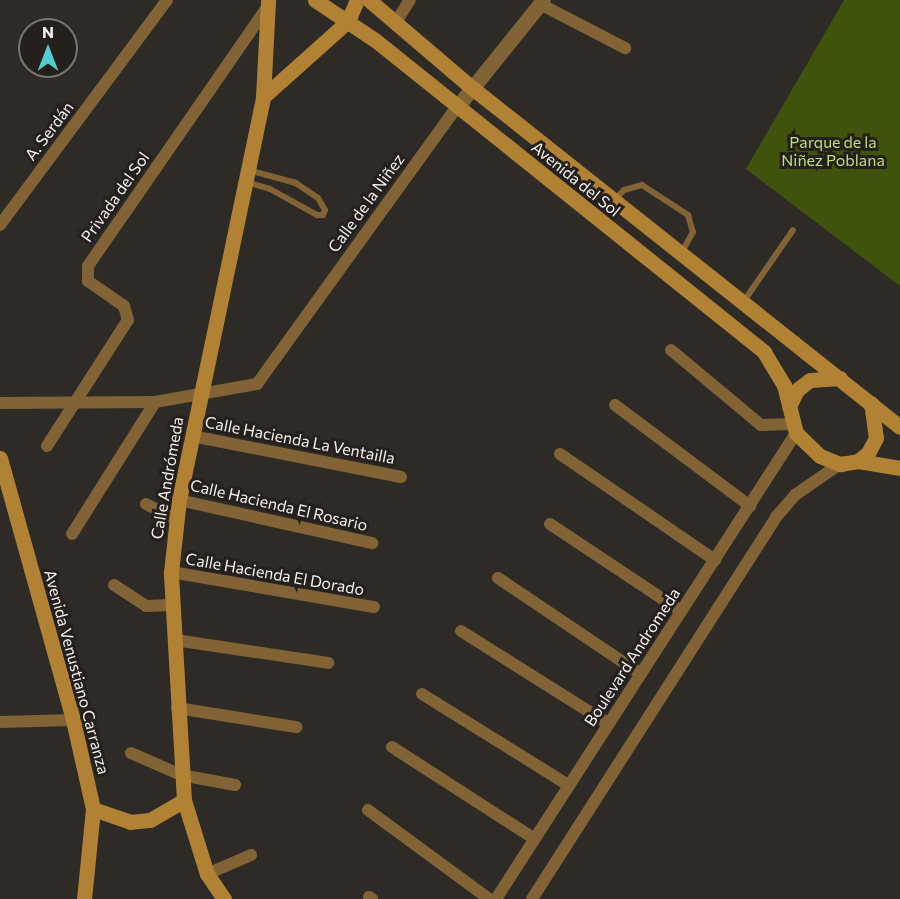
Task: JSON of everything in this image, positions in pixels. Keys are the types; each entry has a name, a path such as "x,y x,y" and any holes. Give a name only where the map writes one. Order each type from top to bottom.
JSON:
{"main road":[{"name":"Avenida del Sol","path":"315,0 348,21 764,352 778,369 789,406"},
{"path":"263,97 348,21 357,0"},
{"name":"Avenida del Sol","path":"369,0 471,87 840,378"},
{"name":"Calle Andrómeda","path":"224,899 207,874 183,800 171,573 179,500 263,97 268,3"},
{"path":"900,428 840,378 810,380 797,390 789,406 793,428 820,456 840,464 858,461 900,468"},
{"path":"858,461 876,438 871,403"},
{"name":"Avenida Venustiano Carranza","path":"0,458 73,720 93,809 84,899"},
{"path":"93,809 110,818 140,821 168,813 183,800"}],"street":[{"name":"A. Serdán","path":"0,225 167,0"},
{"path":"396,22 410,0"},
{"path":"542,2 625,48"},
{"name":"Calle de la Niñez","path":"0,403 155,402 201,397 246,388 264,376 471,87 542,2"},
{"name":"Privada del Sol","path":"76,402 128,320 124,306 88,281 88,266 268,3"},
{"path":"671,350 761,425 793,428"},
{"path":"47,446 76,402"},
{"path":"72,534 155,402"},
{"path":"615,405 750,506"},
{"name":"Boulevard Andromeda","path":"496,899 607,723 750,506 793,428"},
{"name":"Calle Hacienda La Ventailla","path":"192,436 401,477"},
{"path":"560,454 715,560"},
{"path":"532,899 776,517 795,495 840,464"},
{"name":"Calle Hacienda El Rosario","path":"179,500 372,543"},
{"path":"146,504 176,519"},
{"path":"550,524 681,611"},
{"name":"Calle Hacienda El Dorado","path":"171,573 374,607"},
{"path":"498,578 641,674"},
{"path":"114,585 146,606 172,605"},
{"path":"461,631 607,723"},
{"path":"175,640 328,663"},
{"path":"422,694 568,785"},
{"path":"177,708 296,727"},
{"path":"0,722 73,720"},
{"path":"392,747 533,838"},
{"path":"131,753 181,775 235,785"},
{"path":"368,810 489,899"},
{"path":"207,874 251,855"}],"lane":[{"path":"270,189 273,174"},
{"path":"273,174 296,183 318,198 325,210 323,215 317,215 247,176 273,174"},
{"path":"615,200 624,190 642,185 688,215 693,232 682,253"},
{"path":"744,301 793,230"}],"green space":[{"name":"Parque de la Niñez Poblana","path":"844,0 900,0 900,286 746,169"}]}
